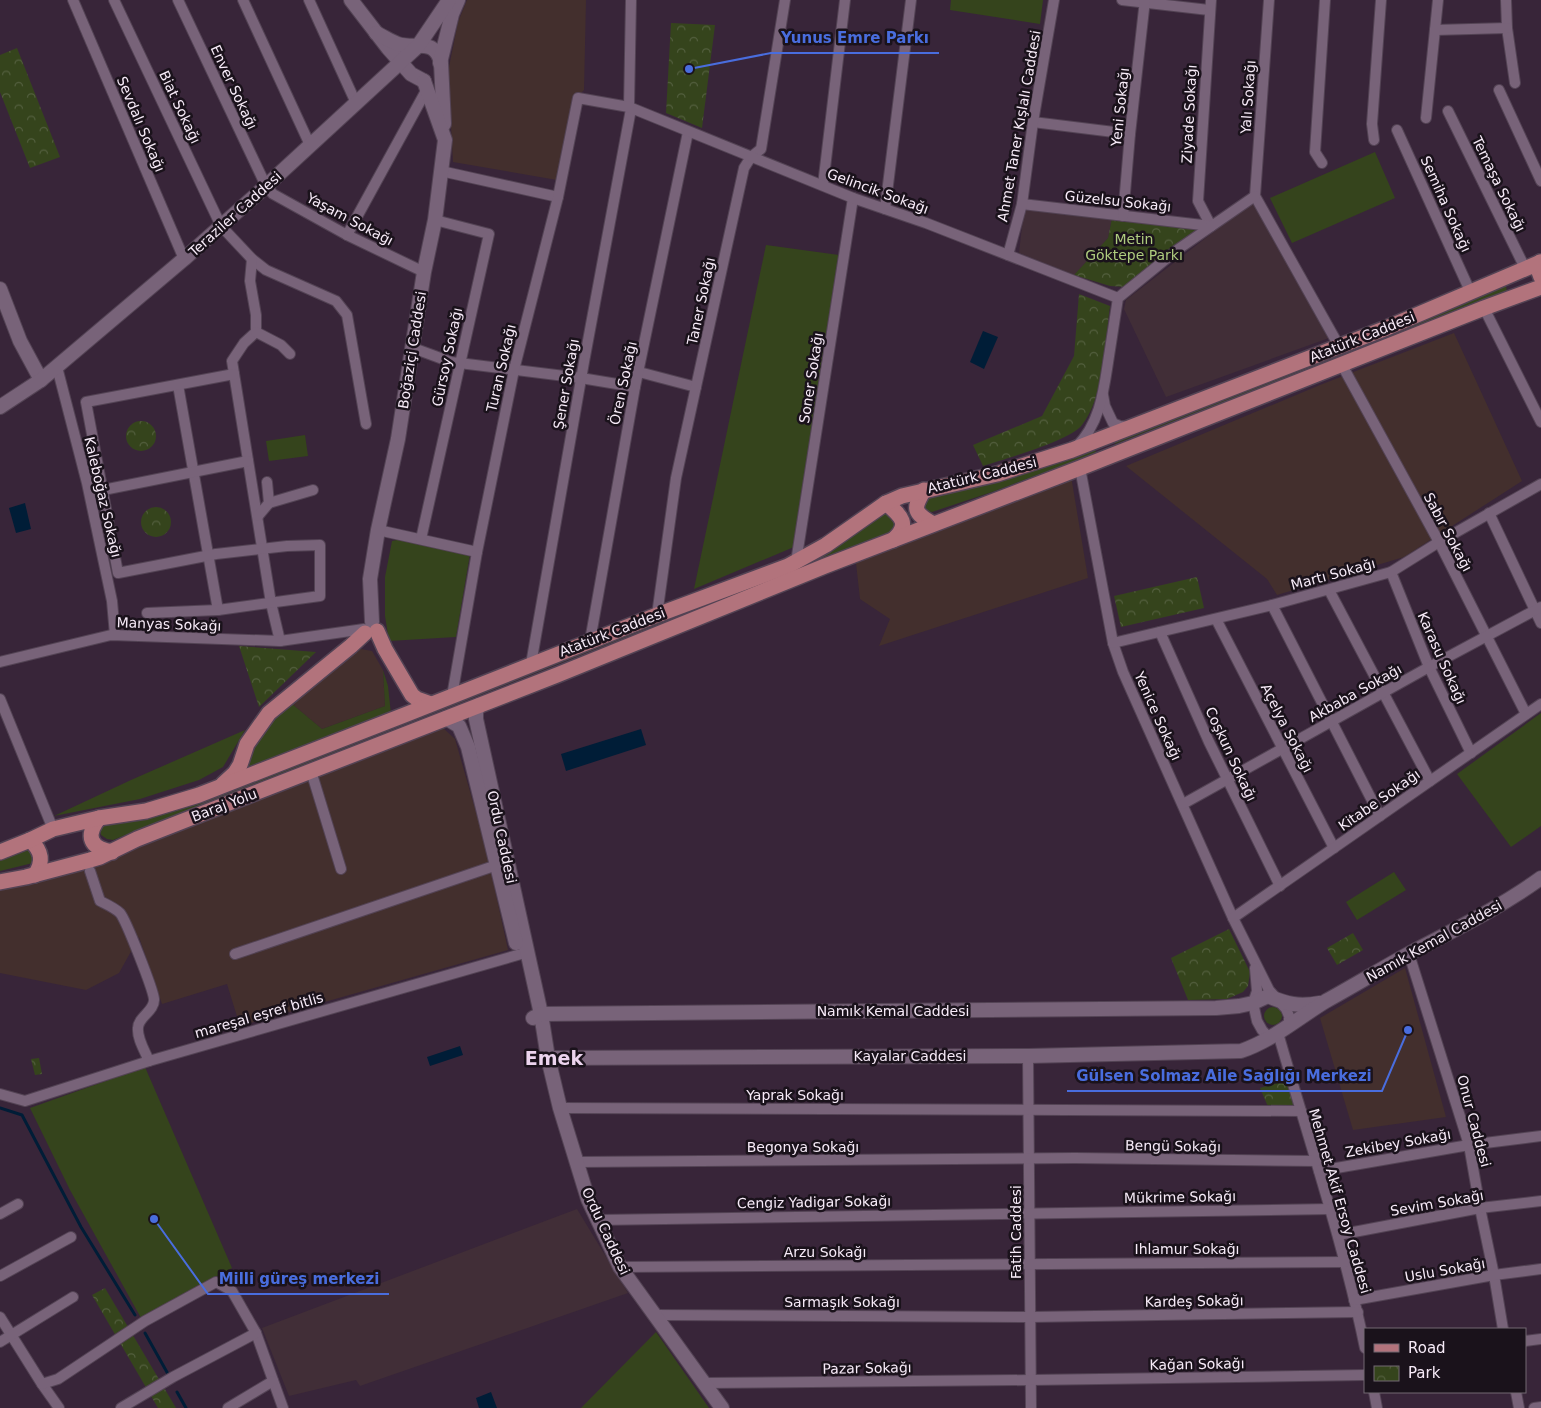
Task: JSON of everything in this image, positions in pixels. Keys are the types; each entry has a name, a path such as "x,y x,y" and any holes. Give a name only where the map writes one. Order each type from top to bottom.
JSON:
{"main road":[{"path":"351,0 410,74 425,85 437,73 441,63 452,14 458,0"},
{"name":"Teraziler Caddesi","path":"0,407 57,367 184,260 266,186 418,46 448,0"},
{"path":"376,33 398,44 434,48 439,54 445,140"},
{"name":"Boğaziçi Caddesi","path":"370,628 370,579 378,530 398,439 424,272 435,220 445,140 425,85"},
{"name":"Atatürk Caddesi","path":"431,704 796,562 826,545 886,503 902,496 997,474 1072,450 1339,346 1436,307 1525,268 1540,279 1517,297 1484,308 1080,468 933,524 446,718"},
{"path":"1508,276 1515,279 1518,284 1517,297"},
{"path":"0,289 20,341 41,380"},
{"path":"924,490 916,505 917,510 919,515 933,524"},
{"path":"886,503 901,517 903,522 903,529 893,540"},
{"path":"221,786 240,765 247,744 269,714 370,628 412,694 431,704"},
{"name":"Baraj Yolu","path":"0,852 53,829 99,818 146,811 199,795 431,704"},
{"name":"Ordu Caddesi","path":"479,705 476,719 523,953 560,1108 588,1200 620,1267 722,1408"},
{"name":"Ordu Caddesi","path":"446,718 459,726 468,747 497,865 523,953"},
{"name":"Baraj Yolu","path":"0,882 35,875 112,852 137,839 446,718"},
{"path":"99,818 91,830 90,836 93,844 112,852"},
{"path":"30,840 36,846 41,860 40,867 35,875"},
{"name":"Namık Kemal Caddesi","path":"1279,1032 1325,1002 1486,913 1541,878"},
{"path":"1253,1003 1268,996 1290,1004 1306,1005 1325,1002"},
{"name":"Namık Kemal Caddesi","path":"537,1016 1187,1009 1239,1006 1253,1003"},
{"name":"Kayalar Caddesi","path":"548,1058 1028,1056 1241,1051 1279,1032"}],"street":[{"name":"Sevdalı Sokağı","path":"73,0 184,260"},
{"name":"Biat Sokağı","path":"114,0 221,226 252,259 266,270 336,301 347,315 366,424"},
{"name":"Enver Sokağı","path":"178,0 266,186"},
{"path":"243,0 310,145"},
{"path":"309,0 356,103"},
{"name":"Şener Sokağı","path":"531,664 630,108 631,0"},
{"name":"Taner Sokağı","path":"656,615 676,478 744,168 750,157 761,149 785,0"},
{"path":"823,185 845,0"},
{"path":"885,210 911,0"},
{"name":"Ahmet Taner Kışlalı Caddesi","path":"1008,255 1022,204 1033,122 1054,0"},
{"path":"1122,0 1210,5"},
{"name":"Yalı Sokağı","path":"1255,196 1269,0"},
{"path":"1322,163 1315,152 1324,0"},
{"path":"1374,140 1372,124 1381,0"},
{"path":"1426,118 1438,0"},
{"path":"1506,0 1507,28 1515,83"},
{"name":"Yeni Sokağı","path":"1122,216 1145,2"},
{"name":"Ziyade Sokağı","path":"1210,5 1198,201 1211,226"},
{"path":"1435,30 1507,28"},
{"path":"346,235 425,85"},
{"path":"1499,90 1541,181"},
{"name":"Turan Sokağı","path":"452,696 476,552 514,370 558,196 578,98 630,108"},
{"name":"Gelincik Sokağı","path":"630,108 853,198 926,223 1118,298"},
{"name":"Temaşa Sokağı","path":"1448,111 1525,268"},
{"path":"1033,122 1130,134"},
{"name":"Semiha Sokağı","path":"1397,130 1470,291"},
{"name":"Ören Sokağı","path":"590,641 635,387 688,132"},
{"path":"441,171 558,196"},
{"name":"Yaşam Sokağı","path":"266,186 273,194 346,235 424,272"},
{"path":"1072,450 1083,440 1092,427 1103,395 1118,298 1177,250 1255,196 1339,346"},
{"name":"Soner Sokağı","path":"796,562 853,198"},
{"name":"Güzelsu Sokağı","path":"1022,204 1211,226"},
{"name":"Gürsoy Sokağı","path":"421,539 489,234 435,220"},
{"path":"252,259 250,282 256,315 256,332 244,343 232,361 271,602 280,641"},
{"path":"1484,308 1541,422"},
{"path":"256,332 281,345 290,354"},
{"path":"413,348 451,362 581,378 635,387"},
{"name":"Sabır Sokağı","path":"1342,365 1439,542 1526,714"},
{"name":"Kaleboğaz Sokağı","path":"57,367 87,483 112,601 115,635"},
{"path":"639,372 696,387"},
{"path":"147,613 218,610 320,596 320,545 287,546 208,556 118,573 86,402 234,374"},
{"path":"178,385 218,610"},
{"path":"1103,395 1105,406 1113,423 1132,427"},
{"path":"102,490 248,461"},
{"name":"Yenice Sokağı","path":"1080,468 1113,643 1123,672 1233,918 1269,990 1277,1000"},
{"path":"267,482 269,503"},
{"name":"Martı Sokağı","path":"1113,643 1272,605 1391,572 1439,542 1541,484"},
{"path":"258,516 269,503 313,490"},
{"path":"1489,513 1538,609 1541,623"},
{"path":"378,530 476,552"},
{"name":"Karasu Sokağı","path":"1391,572 1429,667 1471,753"},
{"path":"1329,590 1430,781"},
{"path":"1272,605 1380,816"},
{"name":"Akbaba Sokağı","path":"1183,804 1429,667 1538,609"},
{"name":"Açelya Sokağı","path":"1216,619 1334,848"},
{"name":"Manyas Sokağı","path":"0,662 111,635 280,641 370,628"},
{"name":"Coşkun Sokağı","path":"1160,632 1209,742 1280,886"},
{"path":"0,699 53,829"},
{"name":"Kitabe Sokağı","path":"1233,918 1541,704"},
{"path":"311,771 342,869"},
{"path":"235,954 497,865"},
{"path":"90,871 100,901 120,912 127,925 154,1000 152,1008 141,1019 138,1026 138,1034 150,1061"},
{"name":"mareşal eşref bitlis","path":"0,1094 25,1101 150,1061 523,953"},
{"name":"Onur Caddesi","path":"1410,954 1469,1145 1503,1328"},
{"path":"1254,962 1257,991 1253,1003 1257,1021 1262,1030 1279,1032 1289,1016 1286,1009 1277,1000"},
{"name":"Mehmet Akif Ersoy Caddesi","path":"1279,1032 1300,1111 1331,1209 1358,1312 1364,1343"},
{"name":"Fatih Caddesi","path":"1028,1056 1031,1408"},
{"name":"Yaprak Sokağı","path":"560,1108 1300,1111"},
{"name":"Zekibey Sokağı","path":"1317,1166 1541,1136"},
{"name":"Bengü Sokağı","path":"1030,1159 1075,1158 1317,1166"},
{"name":"Begonya Sokağı","path":"576,1162 1030,1159"},
{"name":"Sevim Sokağı","path":"1338,1235 1480,1208 1541,1201"},
{"path":"0,1214 18,1204"},
{"name":"Mükrime Sokağı","path":"1030,1212 1331,1209"},
{"name":"Cengiz Yadigar Sokağı","path":"598,1220 1030,1212"},
{"path":"0,1276 72,1237"},
{"name":"Ihlamur Sokağı","path":"1030,1264 1345,1262"},
{"name":"Arzu Sokağı","path":"620,1267 1030,1264"},
{"name":"Uslu Sokağı","path":"1354,1300 1494,1275 1541,1269"},
{"path":"42,1384 58,1380 145,1321 216,1282 232,1291 256,1333 283,1408"},
{"path":"0,1342 73,1297"},
{"name":"Kardeş Sokağı","path":"1030,1317 1358,1312"},
{"name":"Sarmaşık Sokağı","path":"654,1315 1030,1317"},
{"path":"0,1316 59,1408"},
{"path":"121,1408 172,1377 256,1333"},
{"path":"1526,1342 1541,1339"},
{"name":"Kağan Sokağı","path":"1031,1380 1364,1374"},
{"name":"Pazar Sokağı","path":"704,1383 1031,1380"},
{"path":"228,1408 273,1381"},
{"path":"1374,1393 1377,1408"},
{"path":"1516,1393 1519,1408"},
{"path":"1534,1408 1541,1407"}],"shaded area":[{"path":"467,0 586,0 584,90 576,98 557,180 453,162 448,72 458,22"},
{"path":"1252,202 1329,338 1166,397 1124,309 1126,300"},
{"path":"1024,209 1112,218 1108,238 1074,275 1019,253"},
{"path":"1454,333 1522,481 1404,557 1277,595 1267,579 1126,466 1320,385"},
{"path":"1071,476 1088,578 879,646 890,619 860,599 856,563"},
{"path":"361,649 372,651 383,670 385,706 322,729 291,703"},
{"path":"443,728 455,739 485,844 508,950 240,1026 227,984 162,1004 139,937 119,973 86,990 0,973 0,887 108,859"},
{"path":"1405,968 1446,1117 1353,1130 1320,1018"},
{"path":"577,1209 628,1293 360,1386 356,1380 289,1396 262,1328"}],"green space":[{"path":"951,0 1043,0 1040,24 950,10"},
{"path":"671,23 715,25 702,128 666,113"},
{"path":"17,48 60,157 30,168 0,92 0,55"},
{"path":"1375,152 1395,198 1292,243 1270,198"},
{"name":"Metin Göktepe Parkı","path":"1112,218 1203,227 1126,287 1110,286 1074,275 1108,238"},
{"path":"766,245 839,255 794,547 694,589"},
{"path":"1504,283 1507,292 1115,444 1114,440"},
{"path":"1079,294 1110,306 1099,385 1089,414 1082,425 1064,437 1036,449 983,466 973,445 1042,416 1074,356"},
{"path":"141,421 152,425 156,436 152,447 141,451 130,447 126,436 130,425"},
{"path":"305,435 308,456 269,461 266,441"},
{"path":"1095,448 1096,453 995,491 932,512 924,510 922,501 926,498 1016,477"},
{"path":"156,507 167,511 171,522 167,533 156,537 145,533 141,522 145,511"},
{"path":"884,514 890,514 896,522 894,531 113,840 101,835 100,829 102,825 739,587"},
{"path":"402,539 470,554 456,637 389,641 385,616 385,577 392,541"},
{"path":"1197,577 1204,608 1121,627 1114,596"},
{"path":"239,646 316,652 259,707"},
{"path":"383,670 388,686 391,714 246,768 262,730 291,703 322,729 385,706"},
{"path":"1541,713 1541,826 1511,847 1457,774"},
{"path":"245,730 223,767 199,780 140,799 54,816 131,780"},
{"path":"27,846 34,853 33,863 0,871 0,858"},
{"path":"1394,872 1406,890 1357,920 1346,902"},
{"path":"1229,929 1250,972 1248,986 1243,992 1227,999 1188,1000 1171,958"},
{"path":"1353,933 1363,950 1337,965 1327,948"},
{"path":"1269,1007 1277,1007 1282,1012 1280,1023 1269,1025 1264,1020 1264,1012"},
{"path":"39,1058 42,1074 35,1075 31,1059"},
{"path":"145,1067 232,1268 141,1318 70,1190 30,1108"},
{"path":"1287,1080 1295,1106 1269,1109 1260,1088"},
{"path":"105,1288 176,1408 158,1408 92,1295"},
{"path":"656,1332 709,1408 581,1408"}],"water":[{"path":"983,331 998,337 984,369 970,362"},
{"path":"25,503 31,529 16,533 9,508"},
{"path":"641,729 646,745 566,771 561,754"},
{"path":"460,1046 463,1055 430,1066 427,1057"},
{"path":"491,1392 497,1408 479,1408 476,1398"}],"waterway":[{"path":"0,1108 22,1115 81,1227 135,1315"},
{"path":"145,1333 168,1374"},
{"path":"177,1392 186,1408"}],"place":[{"name":"Yunus Emre Parkı","path":"689,69"},
{"name":"Gülsen Solmaz Aile Sağlığı Merkezi","path":"1408,1030"},
{"name":"Milli güreş merkezi","path":"154,1219"}],"district":[{"name":"Emek","path":"554,1058"}]}
